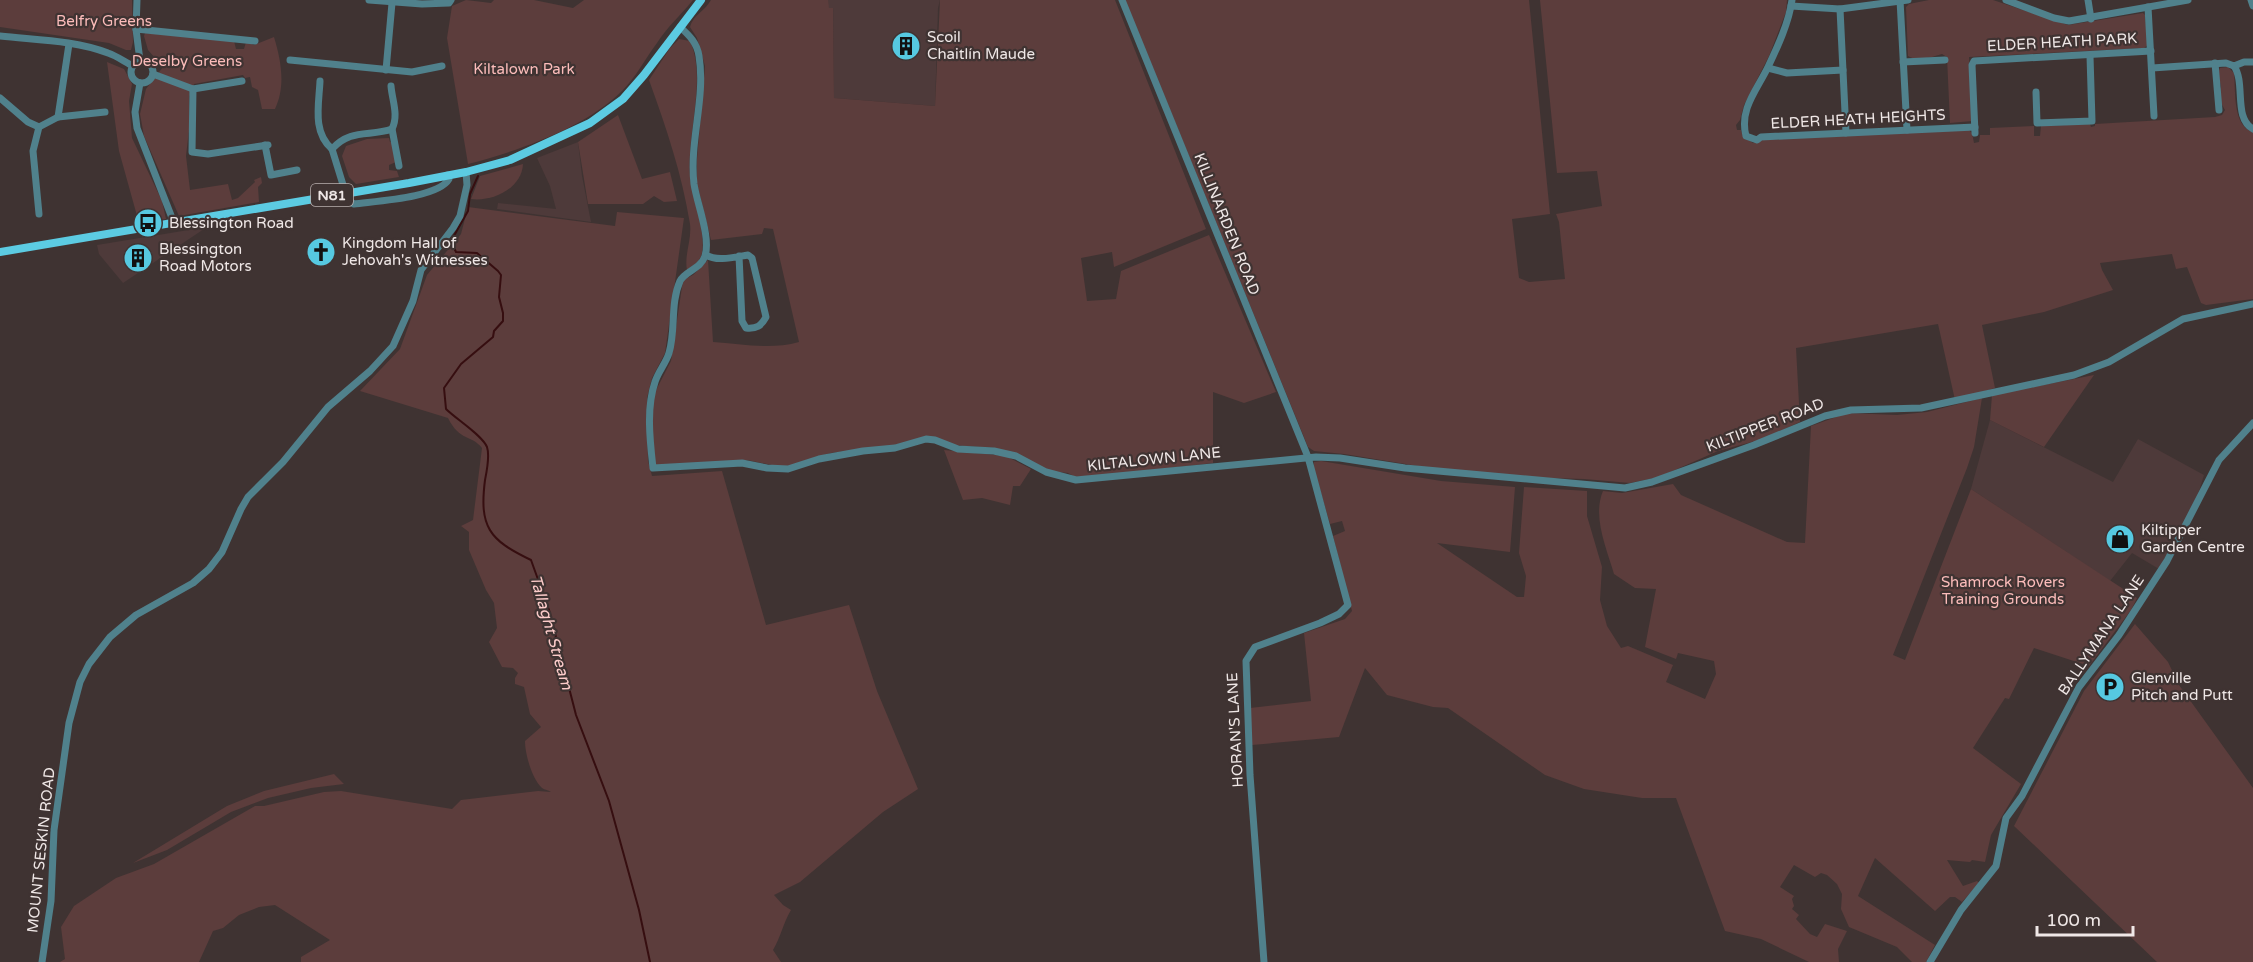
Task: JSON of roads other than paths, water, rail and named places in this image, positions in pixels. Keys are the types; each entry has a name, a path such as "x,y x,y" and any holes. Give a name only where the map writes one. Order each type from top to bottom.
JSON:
{"main road":[{"name":"N81","path":"0,252 466,172 510,159 590,123 623,99 645,75 701,0"}],"street":[{"path":"136,0 136,29 140,61"},
{"path":"369,0 431,4 449,3 451,0"},
{"name":"KILLINARDEN ROAD","path":"1122,0 1308,457"},
{"path":"1843,70 1787,73 1768,68 1791,3 1840,9 1903,0 1907,130"},
{"path":"2006,0 2063,21 2091,19 2184,0"},
{"path":"2088,0 2091,19"},
{"path":"2252,0 2253,6"},
{"path":"386,70 392,3"},
{"path":"2148,7 2154,116"},
{"path":"1840,9 1846,133"},
{"path":"680,27 691,37 697,47 701,73 694,183 705,237 706,255 722,259 739,256 748,255 752,258 766,317 762,325 755,328 747,327 742,321 739,256"},
{"path":"136,29 255,41"},
{"path":"0,36 69,44 110,53 133,66"},
{"path":"58,117 69,44"},
{"name":"ELDER HEATH PARK","path":"1975,130 1972,65 1974,61 2151,51"},
{"path":"2036,92 2037,123 2092,121 2090,56"},
{"path":"290,60 412,72 442,66"},
{"path":"1904,62 1945,60"},
{"path":"140,61 133,66 132,76 140,83"},
{"path":"140,61 150,64 153,74 150,80 140,83"},
{"path":"2234,66 2244,62 2253,62"},
{"path":"2152,68 2215,63 2229,63 2234,66 2238,74 2243,117 2247,125 2253,129"},
{"path":"2215,63 2218,110"},
{"name":"ELDER HEATH HEIGHTS","path":"1768,68 1745,111 1746,136 1757,140 1761,137 1907,130 1975,130"},
{"path":"153,74 193,89 242,81"},
{"path":"320,81 318,130 326,144 332,148 348,201 354,204 430,192 446,184 449,179 448,175"},
{"path":"140,83 135,112 137,128 174,223"},
{"path":"391,86 395,112 395,123 392,129 399,165"},
{"path":"193,89 192,152 208,154 267,145 271,175 297,170"},
{"path":"0,98 28,122 39,127"},
{"path":"39,213 33,151 39,127 58,117 105,112"},
{"path":"332,148 362,132 392,129"},
{"name":"MOUNT SESKIN ROAD","path":"42,962 51,901 54,830 69,723 80,682 89,664 110,637 136,615 193,584 209,569 222,552 248,497 283,462 328,407 370,371 393,346 413,301 421,270 460,216 467,185 466,172"},
{"name":"KILTALOWN LANE","path":"706,255 698,267 681,279 675,301 669,354 655,379 651,397 652,468 742,463 788,469 819,459 895,448 926,440 935,440 958,449 1016,456 1046,472 1076,480 1308,457"},
{"name":"KILTIPPER ROAD","path":"1308,457 1340,458 1405,468 1625,488 1652,482 1825,416 1851,410 1920,408 2074,375 2109,362 2183,320 2253,304"},
{"name":"BALLYMANA LANE","path":"1930,962 1961,910 1996,866 2006,818 2022,796 2079,687 2119,635 2167,561 2219,460 2253,423"},
{"name":"HORAN'S LANE","path":"1264,962 1250,775 1246,661 1255,647 1320,623 1339,614 1347,605 1308,457"}],"waterway":[{"name":"Tallaght Stream","path":"478,176 470,194 468,211 451,241 456,252 477,253 501,275 499,297 503,321 494,331 493,337 461,364 444,388 446,409 474,432 487,447 484,510 490,530 505,546 531,560 549,610 576,715 609,801 639,910 650,962"}],"place":[{"name":"Scoil Chaitlín Maude","path":"906,46"},
{"name":"Blessington Road","path":"148,223"},
{"name":"Kingdom Hall of Jehovah's Witnesses","path":"321,252"},
{"name":"Blessington Road Motors","path":"138,258"},
{"name":"Kiltipper Garden Centre","path":"2120,539"},
{"name":"Glenville Pitch and Putt","path":"2110,687"}],"park label":[{"name":"Belfry Greens","path":"104,21"},
{"name":"Deselby Greens","path":"187,61"},
{"name":"Kiltalown Park","path":"524,69"},
{"name":"Shamrock Rovers Training Grounds","path":"2003,590"}]}
